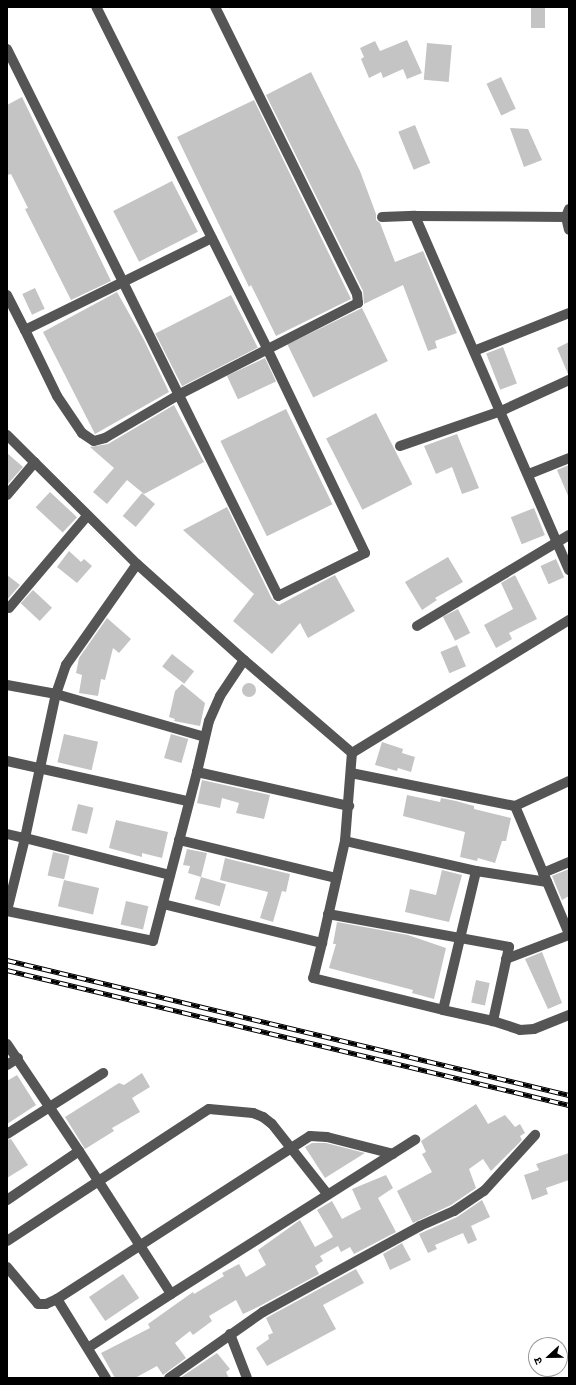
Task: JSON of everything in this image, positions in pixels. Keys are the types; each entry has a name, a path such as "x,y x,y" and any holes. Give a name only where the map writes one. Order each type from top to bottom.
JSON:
{"street":[{"path":"7,49 180,394 278,596 365,553 267,348 96,7"},
{"path":"7,295 57,396 88,439 94,441 105,438 180,394 267,348 355,306 358,298 215,7"},
{"path":"382,217 568,213 569,230"},
{"path":"415,216 529,474 569,570"},
{"path":"25,330 212,238"},
{"path":"474,351 569,313"},
{"path":"400,446 501,410 569,380"},
{"path":"7,435 137,564 244,660 352,753"},
{"path":"529,474 569,458"},
{"path":"7,495 35,462"},
{"path":"9,608 87,516"},
{"path":"417,626 557,540 569,535"},
{"path":"137,564 66,665 56,694 41,768 7,911 153,941 205,737 220,696 244,660"},
{"path":"352,753 569,620"},
{"path":"7,685 56,694 205,737"},
{"path":"352,753 349,806 345,841 313,978 493,1021 520,1030 534,1029 569,1015"},
{"path":"7,761 188,801"},
{"path":"197,772 349,806"},
{"path":"351,773 515,806 569,781"},
{"path":"506,960 569,935 515,806"},
{"path":"7,834 170,876"},
{"path":"179,840 336,878"},
{"path":"345,841 476,871 545,877 569,862"},
{"path":"443,1010 476,871"},
{"path":"163,904 322,943"},
{"path":"328,914 509,947 493,1021"},
{"path":"7,1044 18,1058 48,1108 79,1151 171,1294"},
{"path":"7,1065 18,1058"},
{"path":"7,1134 103,1074"},
{"path":"7,1241 208,1109 246,1112 263,1117 291,1146 328,1195"},
{"path":"7,1267 38,1304 46,1304 58,1299 291,1146 316,1135 393,1154"},
{"path":"168,1378 230,1334 301,1290 420,1226 454,1211 484,1191 535,1135"},
{"path":"88,1348 415,1140"},
{"path":"7,1200 79,1151"},
{"path":"58,1299 106,1378"},
{"path":"230,1334 247,1378"}],"building":[{"path":"531,7 545,7 545,28 531,28"},
{"path":"407,40 422,73 407,79 403,69 383,78 381,72 369,78 361,59 364,57 360,48 375,41 380,51"},
{"path":"427,43 452,45 449,82 424,80"},
{"path":"311,72 360,171 376,214 376,220 380,223 395,262 423,251 457,333 435,341 437,348 428,351 403,285 364,304 363,291 266,95"},
{"path":"501,77 516,109 501,115 486,84"},
{"path":"22,97 111,281 71,300 25,209 28,208 11,174 7,175 7,105"},
{"path":"254,100 351,299 276,336 251,285 249,287 177,137"},
{"path":"415,125 430,163 414,170 398,132"},
{"path":"510,128 528,129 542,160 524,167"},
{"path":"172,181 198,232 139,262 113,211"},
{"path":"35,288 45,309 32,315 22,294"},
{"path":"117,292 144,340 169,392 95,434 43,332"},
{"path":"231,295 258,348 182,386 155,334"},
{"path":"362,308 388,361 313,397 287,344"},
{"path":"569,342 569,374 568,374 557,348"},
{"path":"503,347 517,383 500,390 486,353"},
{"path":"265,358 276,382 238,399 227,376"},
{"path":"174,405 204,462 144,494 127,480 107,504 93,492 114,468 90,447 108,444"},
{"path":"286,409 332,504 267,536 220,441"},
{"path":"376,413 412,484 362,510 326,438"},
{"path":"457,434 479,488 462,494 452,467 436,474 424,446"},
{"path":"7,453 23,467 7,485"},
{"path":"569,465 569,498 557,470"},
{"path":"50,492 77,517 63,533 36,507"},
{"path":"142,493 155,504 136,527 123,516"},
{"path":"227,507 272,599 279,605 335,575 355,611 308,638 300,623 272,654 233,621 254,594 183,530"},
{"path":"534,508 545,535 522,544 511,517"},
{"path":"69,551 81,562 84,559 92,566 77,583 57,567"},
{"path":"448,557 463,582 435,598 437,600 422,610 405,582"},
{"path":"556,559 564,577 549,584 540,566"},
{"path":"7,575 20,585 7,600"},
{"path":"515,575 537,619 509,633 512,639 496,648 484,625 513,609 501,583"},
{"path":"33,590 52,608 40,621 21,603"},
{"path":"458,609 470,633 455,641 443,617"},
{"path":"107,618 131,639 119,653 113,648 105,680 101,679 98,696 79,693 82,675 76,673 79,658"},
{"path":"457,645 466,666 449,673 440,652"},
{"path":"172,654 194,671 184,684 162,667"},
{"path":"249,683 254,685 256,690 254,695 249,697 244,695 242,690 244,685"},
{"path":"182,684 205,703 200,726 174,721 175,719 169,717 175,691"},
{"path":"64,734 98,742 92,770 57,762"},
{"path":"171,734 188,739 181,763 164,758"},
{"path":"382,742 403,749 402,753 415,757 411,772 398,768 397,771 375,765"},
{"path":"202,780 270,795 264,819 236,813 239,803 222,798 220,808 197,803"},
{"path":"407,795 440,802 441,798 456,801 474,806 474,809 511,818 506,841 502,841 495,863 478,858 477,861 460,857 465,832 403,816"},
{"path":"78,804 94,808 87,834 71,830"},
{"path":"116,820 168,832 162,858 142,853 142,857 109,848"},
{"path":"187,849 207,853 201,877 188,873 190,866 183,865"},
{"path":"53,852 70,856 64,879 48,875"},
{"path":"225,858 290,874 286,892 282,891 273,922 260,918 268,892 220,880"},
{"path":"569,869 569,896 562,900 552,876"},
{"path":"442,870 462,875 449,922 405,912 410,889 436,895"},
{"path":"201,877 226,884 220,906 195,899"},
{"path":"64,880 99,888 93,914 58,906"},
{"path":"126,901 148,906 143,930 121,924"},
{"path":"337,922 408,935 446,948 434,999 412,993 413,990 329,968 336,944 333,944"},
{"path":"542,952 562,1003 548,1009 525,959"},
{"path":"476,980 490,983 485,1005 471,1002"},
{"path":"142,1073 150,1087 132,1098 140,1112 112,1128 114,1131 85,1149 65,1117 119,1083 124,1085"},
{"path":"17,1075 36,1105 7,1124 7,1081"},
{"path":"476,1104 488,1124 505,1115 515,1127 520,1124 525,1133 520,1136 522,1140 491,1171 483,1159 469,1169 476,1188 451,1205 413,1223 397,1191 432,1172 422,1154 426,1152 421,1141"},
{"path":"11,1139 28,1165 7,1178 7,1140"},
{"path":"312,1143 326,1143 365,1153 325,1178 305,1147"},
{"path":"569,1153 569,1180 546,1188 548,1194 532,1200 524,1175 539,1170 536,1164"},
{"path":"386,1175 393,1188 378,1198 396,1232 354,1254 350,1247 341,1252 338,1246 320,1256 323,1261 315,1266 319,1274 243,1314 236,1300 209,1316 212,1321 193,1335 190,1331 175,1343 186,1358 163,1375 157,1366 135,1378 115,1378 101,1353 150,1328 148,1324 193,1292 194,1294 224,1276 222,1273 239,1264 246,1277 266,1265 258,1250 300,1220 315,1247 333,1237 317,1210 332,1201 342,1219 361,1209 352,1189"},
{"path":"482,1200 490,1217 471,1226 477,1240 468,1244 463,1233 435,1245 437,1249 428,1253 419,1234 457,1217"},
{"path":"402,1243 411,1260 390,1270 383,1254"},
{"path":"356,1269 364,1283 323,1305 336,1329 267,1366 256,1348 269,1339 268,1335 273,1333 266,1318"},
{"path":"123,1274 139,1298 105,1321 89,1297"},
{"path":"217,1353 230,1369 226,1372 229,1378 180,1378"}],"railway":[{"path":"7,960 569,1095"},
{"path":"7,970 569,1105"}]}
